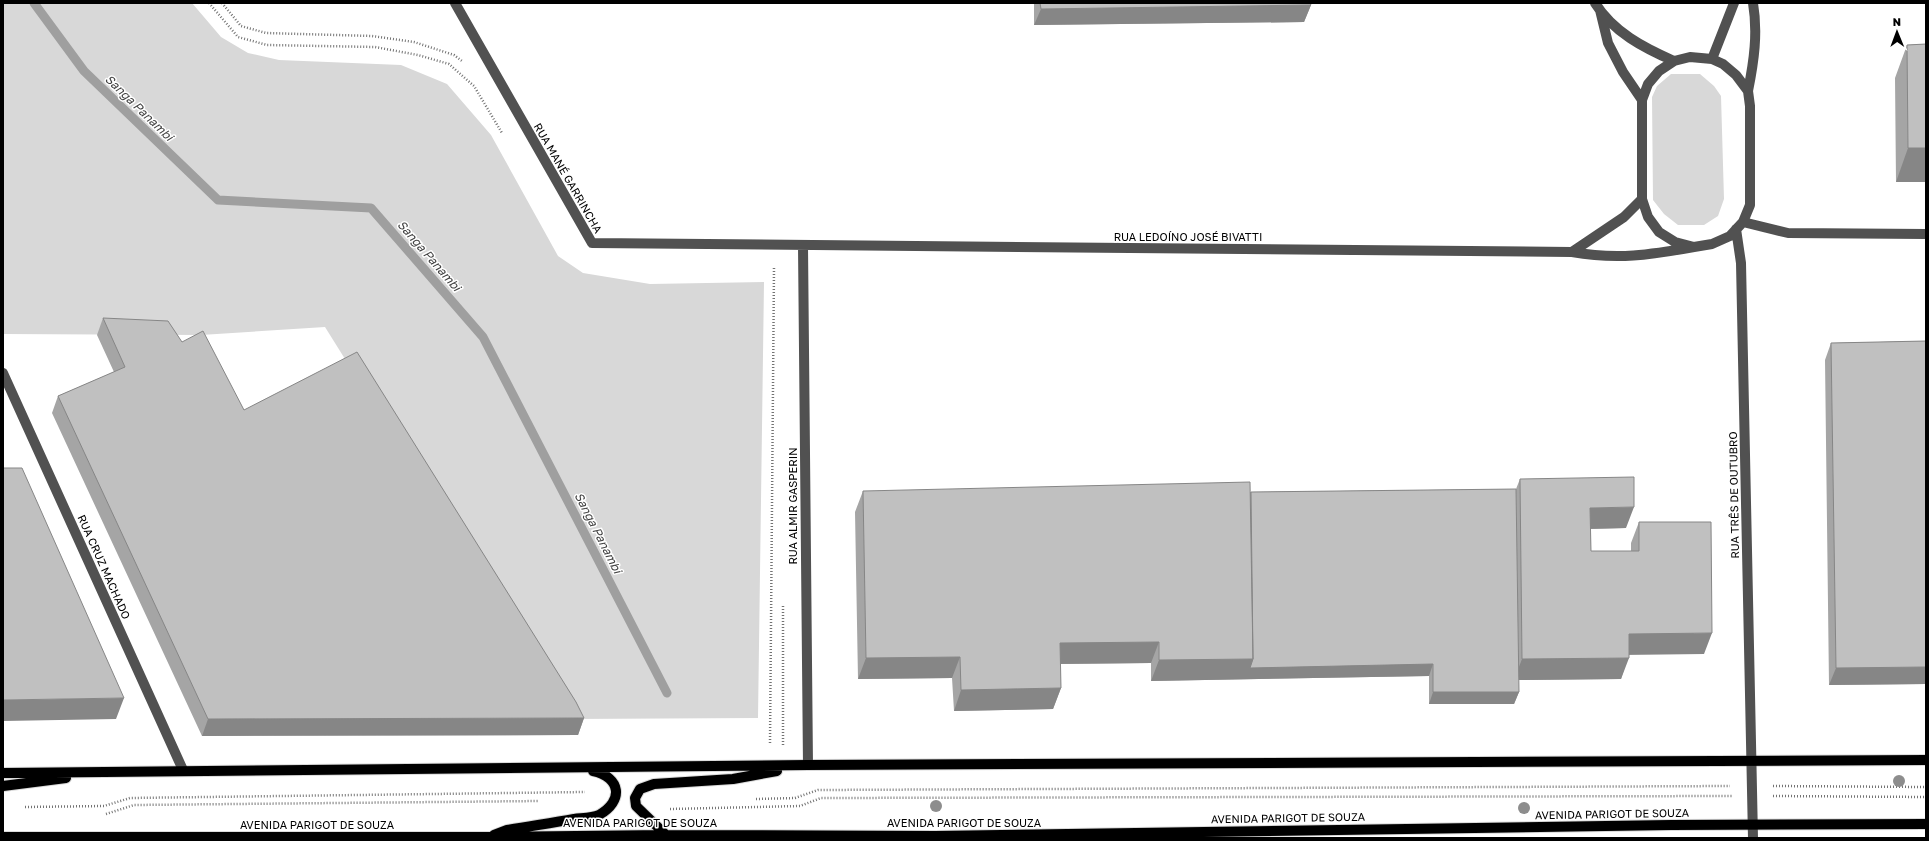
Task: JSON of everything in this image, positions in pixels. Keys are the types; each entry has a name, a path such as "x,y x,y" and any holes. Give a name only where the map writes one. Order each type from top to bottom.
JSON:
{"main road":[{"path":"3,773 183,770 808,765 1926,760"},
{"path":"666,835 636,806 635,798 640,789 654,784 733,780 808,765"},
{"path":"491,838 507,830 598,816 614,803 617,795 616,786 604,773 573,767"},
{"path":"3,786 110,772"},
{"name":"AVENIDA PARIGOT DE SOUZA","path":"3,837 491,838 666,835 936,837 1753,824 1926,824"}],"street":[{"name":"RUA MANÉ GARRINCHA","path":"455,3 592,243 803,246"},
{"path":"1712,59 1734,3"},
{"path":"1753,3 1756,23 1755,57 1748,91 1750,106 1750,205 1740,226 1788,233 1926,234"},
{"path":"1598,7 1627,36 1643,47 1674,61"},
{"path":"1598,7 1608,43 1623,72 1642,100"},
{"path":"1694,247 1675,242 1659,232 1648,217 1642,199 1642,100 1648,84 1659,71 1674,61 1690,57 1712,59 1723,64 1736,75 1748,91"},
{"path":"1572,252 1624,217 1642,199"},
{"name":"RUA LEDOÍNO JOSÉ BIVATTI","path":"803,246 1572,252 1618,257 1657,254 1712,244 1730,236 1740,226"},
{"name":"RUA TRÊS DE OUTUBRO","path":"1740,226 1753,761 1753,824"},
{"name":"RUA ALMIR GASPERIN","path":"803,246 808,765"},
{"name":"RUA CRUZ MACHADO","path":"3,373 183,770"},
{"path":"1753,824 1753,838"}],"path":[{"path":"209,3 238,37 267,46 375,47 418,55 449,64 474,86 506,140"},
{"path":"222,3 242,26 266,33 372,36 414,42 454,55 465,63"},
{"path":"766,268 774,268 770,766"},
{"path":"783,599 783,766"},
{"path":"636,806 660,809 800,806 820,798 1753,791 1926,787"},
{"path":"755,799 795,798 818,790 1753,791 1926,797"},
{"path":"18,807 104,806 130,798 596,792 617,795"},
{"path":"98,814 106,814 134,805 542,801"}],"shaded area":[{"path":"3,3 192,3 221,37 248,53 279,60 401,65 447,84 491,135 558,256 583,273 650,284 764,282 758,718 570,719 325,327 201,335 3,334"},
{"path":"1671,74 1700,74 1714,86 1721,96 1724,199 1718,216 1704,225 1678,225 1664,214 1653,200 1652,97 1657,86"}],"building":[{"path":"1040,3 1310,3 1311,5 1041,9"},
{"path":"1926,44 1926,148 1908,148 1907,45"},
{"path":"103,318 168,321 182,342 203,331 244,410 357,352 576,702 584,718 208,719 58,396 125,367"},
{"path":"1926,341 1926,667 1836,668 1831,343"},
{"path":"3,468 22,468 124,698 3,700"},
{"path":"1634,477 1634,507 1590,508 1591,551 1639,551 1639,522 1711,522 1712,633 1629,634 1629,658 1522,659 1520,479"},
{"path":"1250,482 1253,659 1159,660 1159,642 1060,643 1061,688 961,690 960,657 866,658 863,491"},
{"path":"1516,489 1519,692 1433,692 1433,664 1250,668 1253,659 1251,492"}],"waterway":[{"name":"Sanga Panambi","path":"34,3 84,71 218,200 371,208 483,337 667,693"}]}
